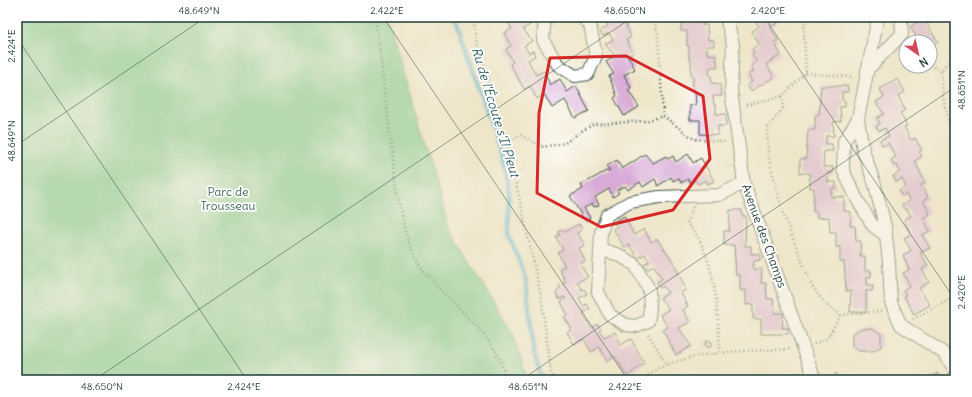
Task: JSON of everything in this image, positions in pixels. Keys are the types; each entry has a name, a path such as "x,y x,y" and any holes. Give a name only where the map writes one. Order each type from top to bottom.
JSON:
{"street":[{"path":"545,17 543,40 558,65 575,76 588,74 596,56 590,25 582,17"},
{"name":"Avenue des Champs","path":"726,17 733,44 731,90 744,183 805,348 815,380"},
{"path":"878,17 858,119 863,150 874,185 885,235 889,263 891,303 901,325 950,353 955,370"},
{"path":"866,74 902,34 901,17"},
{"path":"858,119 844,141 843,170 858,201 873,226 885,235"},
{"path":"600,249 619,255 636,265 649,289 650,309 648,321 642,324 636,326 626,325 610,315 598,292 600,249 601,232 607,215 630,202 659,197 719,195 744,183"}],"path":[{"path":"375,17 397,195 408,242 418,263 426,274 474,325 494,350 500,361 506,380"},
{"path":"473,17 476,39 507,143 541,296 551,372 555,380"},
{"path":"653,17 658,34 663,116 694,139 738,143"},
{"path":"805,17 804,31 806,73"},
{"path":"955,52 941,71 943,98 952,142 955,195"},
{"path":"734,108 782,96 806,73 866,74"},
{"path":"782,96 783,108 767,129 768,155 783,214 812,286 826,305 841,315 894,310"},
{"path":"507,143 520,135 543,147 565,143 594,124 646,121 663,116"},
{"path":"698,196 687,224 694,231 708,262 717,299 720,353"},
{"path":"901,325 955,297"},
{"path":"955,309 955,334"},
{"path":"642,380 667,365 720,353 805,348 826,339 841,315"},
{"path":"642,324 667,365"}],"highlighted area":[{"path":"626,56 703,96 710,159 673,210 601,227 537,193 539,113 550,58"}],"green space":[{"name":"Parc de Trousseau","path":"17,17 387,17 449,228 512,332 528,380 17,380"}],"building":[{"path":"505,17 530,18 527,20 530,25 523,29 532,41 524,46 529,53 533,51 535,56 528,60 536,75 544,71 550,85 560,79 567,92 576,86 589,111 575,118 565,100 552,108 544,94 537,99 530,86 524,89 510,64 513,62 506,49 511,46 504,33 512,29"},
{"path":"603,17 622,17 631,37 626,40 633,53 628,56 635,69 624,75 631,88 628,90 639,107 624,116 614,98 617,96 609,76 614,74 606,62 615,56 605,44 613,40 609,33 603,36 600,31 608,26"},
{"path":"681,17 702,17 702,25 707,25 708,40 714,40 714,46 707,46 707,54 716,55 718,67 710,67 709,75 711,75 712,83 720,84 722,96 713,96 714,105 716,105 716,114 726,114 726,126 718,126 718,135 700,134 700,120 690,120 690,105 696,105 695,90 693,90 693,75 691,75 689,46 687,46 687,31 681,31"},
{"path":"753,17 774,17 778,23 770,27 778,40 774,42 781,55 766,64 774,77 751,91 747,85 752,82 748,74 754,71 751,65 757,62 752,55 754,54 752,49 759,44 752,31 759,27"},
{"path":"915,17 940,17 927,24 933,34 915,34 910,27 918,22"},
{"path":"898,79 905,92 898,96 905,110 900,113 907,126 904,127 911,140 915,138 922,150 919,152 922,156 915,161 925,183 921,185 928,197 923,201 930,214 923,218 930,231 922,235 930,248 920,253 928,265 922,269 929,282 919,288 930,305 914,314 904,296 906,295 903,290 910,285 903,273 909,270 903,255 911,251 904,238 911,234 904,220 911,216 907,209 905,210 902,205 910,201 906,194 902,196 899,191 906,187 902,179 896,182 893,176 900,172 897,165 894,166 891,160 896,157 888,143 883,146 880,140 889,136 885,128 879,131 876,126 880,124 877,118 884,114 876,102 884,97 880,89"},
{"path":"821,86 848,86 848,92 842,92 842,100 845,101 845,107 840,107 841,121 833,122 834,136 826,136 826,144 832,144 833,151 824,151 823,167 833,167 832,174 828,173 828,182 836,182 836,188 832,188 831,197 844,197 844,211 851,212 850,226 855,226 856,241 861,241 860,256 865,256 865,271 871,271 871,277 867,277 867,285 873,285 872,291 866,291 866,312 850,312 851,291 846,291 844,262 840,262 840,247 836,247 836,232 830,232 829,217 817,218 817,212 813,212 814,188 810,188 810,173 800,173 800,159 806,159 808,130 815,130 815,115 819,115"},
{"path":"645,154 653,163 666,156 668,159 673,156 676,162 688,154 693,163 701,158 714,181 708,184 706,180 698,184 696,180 691,183 688,179 681,183 679,178 673,181 671,177 658,186 655,179 643,187 640,182 628,190 625,186 617,190 619,193 613,197 609,189 595,197 599,205 594,207 592,204 584,208 590,218 585,221 570,196 583,189 581,185 606,171 610,171 607,166 617,160 622,169"},
{"path":"730,210 742,210 742,216 746,216 745,246 751,246 751,254 760,254 760,260 754,261 753,269 762,269 761,283 766,283 767,299 773,299 774,313 783,313 782,328 788,328 788,334 761,334 761,319 753,319 753,304 746,305 746,290 740,290 740,275 736,275 734,245 724,245 724,231 729,231"},
{"path":"624,216 634,235 644,229 651,242 657,239 674,263 686,290 681,293 688,306 683,310 690,322 679,328 691,346 676,355 663,330 668,327 660,315 669,309 660,298 668,293 663,286 660,288 657,282 662,279 654,265 647,269 644,264 649,261 645,254 638,258 629,245 624,247 613,229 617,227 614,222"},
{"path":"579,224 582,230 577,233 585,245 579,248 585,261 580,264 588,277 577,282 582,290 584,289 587,294 579,298 583,306 587,304 590,309 583,313 591,328 598,324 601,329 599,330 604,337 615,332 621,345 631,339 644,363 627,376 615,356 607,361 599,347 591,352 584,339 574,344 567,332 572,329 564,317 568,315 561,302 566,298 559,299 556,293 560,288 559,286 566,282 559,269 565,266 558,253 563,250 556,237 560,235 558,232 562,230 564,232"},
{"path":"872,328 881,334 881,347 873,351 859,351 852,347 852,334 860,329"},
{"path":"706,341 711,341 711,347 706,347"},
{"path":"835,373 844,380 835,380"},
{"path":"938,373 938,380 927,380"}],"waterway":[{"name":"Ru de l'Écoute s'Il Pleut","path":"451,17 457,23 502,158 509,192 509,235 526,280 534,353 542,380"}]}
